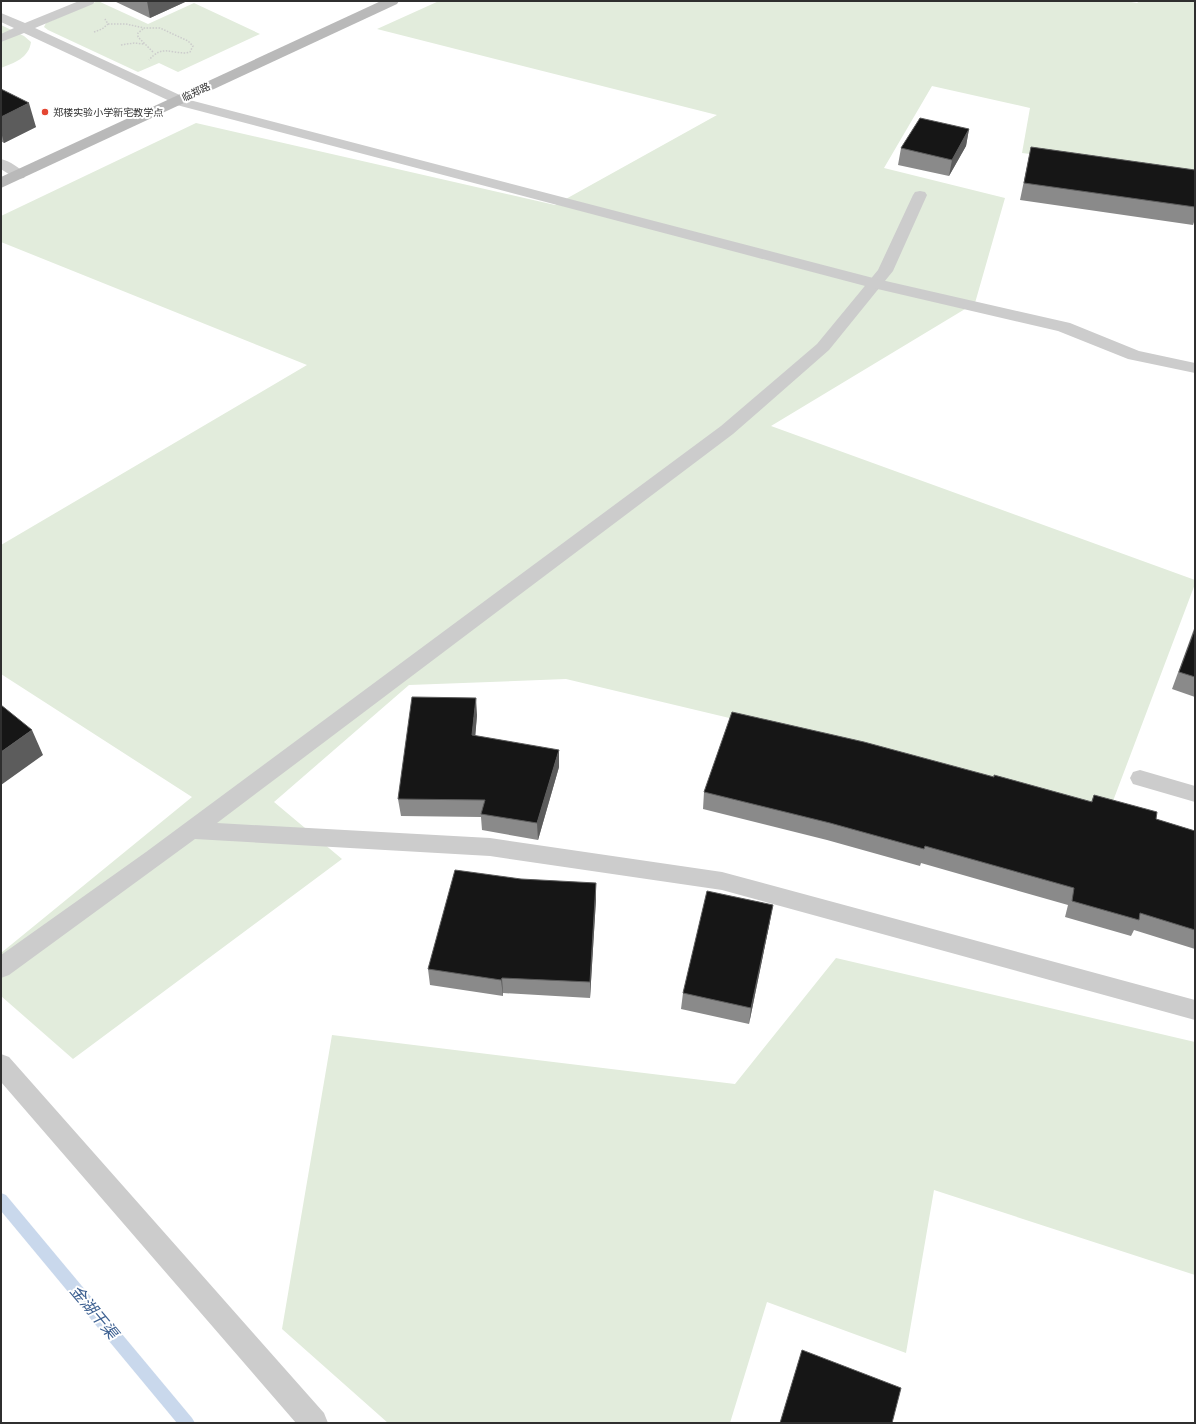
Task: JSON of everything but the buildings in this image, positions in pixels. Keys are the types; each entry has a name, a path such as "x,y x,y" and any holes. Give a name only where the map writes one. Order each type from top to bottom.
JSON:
{"main road":[{"name":"临郑路","path":"1,183 391,1"}],"street":[{"path":"178,101 875,283 1064,327 1134,356 1195,368"}],"lane":[{"path":"1,38 89,1"},
{"path":"1,17 124,74 178,101"},
{"path":"1,163 19,175"},
{"path":"1,968 192,830 727,430 823,348 885,271 920,196"},
{"path":"1140,778 1195,794"},
{"path":"192,830 490,847 722,881 1195,1010"},
{"path":"1,1065 314,1423"}],"path":[{"path":"108,24 126,24 144,28 155,27 166,30 175,36 188,40 193,46 190,52 185,54 166,52 154,53 149,60 124,74"},
{"path":"144,28 138,33 138,37 154,53"}],"green space":[{"path":"98,1 148,24 194,3 260,34 178,72 159,63 138,72 44,27 46,23"},
{"path":"439,1 1125,1 1137,3 1140,1 1195,1 1195,182 1111,164 1022,153 1030,108 932,86 884,168 1005,198 975,303 771,426 1195,580 1195,584 1110,809 566,679 409,685 274,802 342,859 73,1059 1,996 1,953 192,797 1,674 1,545 307,365 1,242 1,216 196,123 555,205 717,115 377,29"},
{"path":"1,25 24,36 31,42 30,48 24,56 16,62 1,68"},
{"path":"836,958 1195,1042 1195,1275 934,1190 906,1353 767,1302 730,1423 388,1423 282,1329 332,1035 735,1084"}],"waterway":[{"name":"金湖干渠","path":"1,1200 187,1423"}],"place":[{"name":"郑楼实验小学新宅教学点","path":"45,112"}]}
